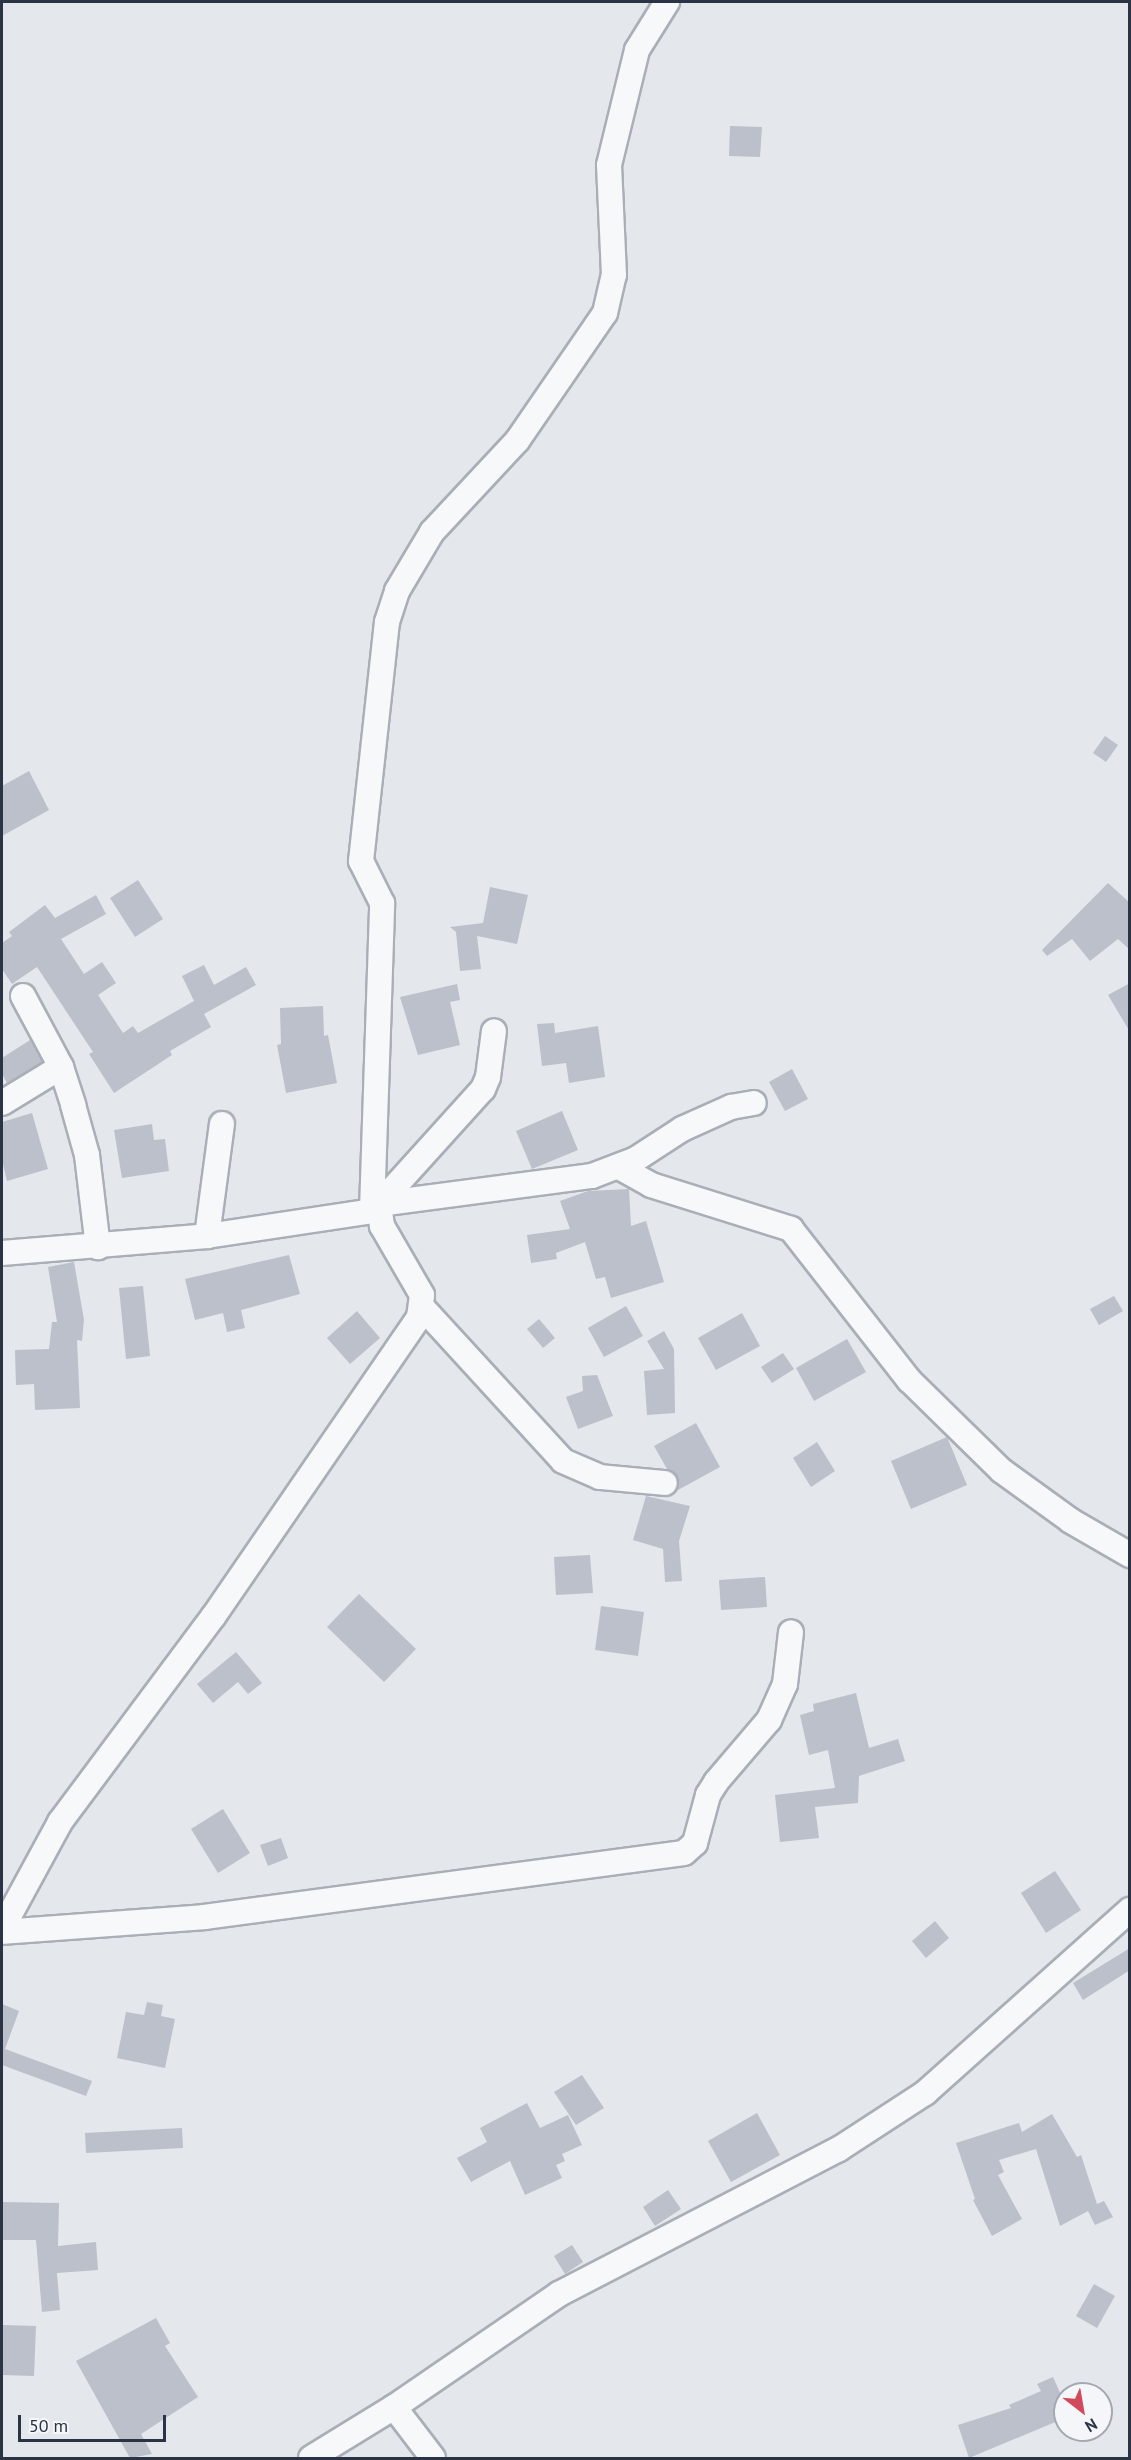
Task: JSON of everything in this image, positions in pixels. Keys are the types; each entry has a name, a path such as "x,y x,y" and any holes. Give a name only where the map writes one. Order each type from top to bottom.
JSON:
{"street":[{"path":"665,1483 600,1477 563,1461 423,1308 422,1295 382,1226 376,1207 382,903 361,861 387,622 397,591 432,532 517,441 605,313 614,275 609,165 637,50 667,2"},
{"path":"23,996 61,1067 87,1155 98,1247"},
{"path":"376,1207 483,1089 488,1077 494,1031"},
{"path":"2,1103 61,1067"},
{"path":"2,1253 98,1247 207,1236 376,1207 592,1176 619,1167 682,1129 731,1107 754,1103"},
{"path":"207,1236 222,1124"},
{"path":"619,1167 651,1185 790,1228 909,1380 1002,1471 1071,1521 1130,1555"},
{"path":"2,1930 60,1822 213,1617 423,1308"},
{"path":"2,1930 204,1917 684,1853 694,1843 708,1795 716,1782 770,1720 785,1684 791,1632"},
{"path":"325,2455 559,2294 839,2149 925,2092 1130,1910"},
{"path":"394,2407 433,2458"}],"building":[{"path":"730,126 762,127 760,157 729,156"},
{"path":"1105,736 1118,745 1106,762 1093,753"},
{"path":"29,771 49,810 2,836 2,786"},
{"path":"138,880 163,919 135,937 110,898"},
{"path":"1108,883 1130,903 1130,950 1118,939 1090,961 1072,939 1047,956 1042,950"},
{"path":"490,887 528,895 517,944 477,936 481,969 460,971 456,932 450,927 483,923"},
{"path":"96,895 106,914 61,939 84,974 102,962 116,983 98,995 123,1033 133,1026 138,1033 194,1001 182,976 204,965 214,985 246,967 256,985 204,1014 211,1027 170,1051 172,1055 114,1093 89,1054 93,1052 37,967 12,984 2,969 2,943 12,936 9,932 45,905 55,918"},
{"path":"1130,983 1130,1032 1108,995"},
{"path":"457,984 460,1000 450,1002 460,1045 418,1055 400,997"},
{"path":"323,1006 324,1036 328,1035 337,1083 286,1093 277,1045 281,1044 280,1008"},
{"path":"554,1023 555,1033 598,1026 605,1077 569,1083 566,1063 542,1066 537,1024"},
{"path":"30,1040 42,1062 7,1083 2,1074 2,1058"},
{"path":"792,1069 808,1099 785,1111 769,1082"},
{"path":"562,1111 578,1150 532,1169 516,1131"},
{"path":"32,1113 48,1169 7,1181 2,1160 2,1122"},
{"path":"152,1124 154,1140 165,1139 169,1171 122,1178 114,1130"},
{"path":"629,1189 631,1226 646,1221 664,1282 611,1298 605,1277 596,1279 585,1242 556,1253 557,1259 531,1263 527,1235 570,1229 560,1201 588,1191"},
{"path":"289,1255 300,1294 241,1310 245,1328 227,1332 223,1313 195,1320 185,1279"},
{"path":"74,1262 84,1320 82,1341 77,1340 80,1408 35,1410 34,1384 16,1385 15,1350 49,1349 52,1322 57,1322 48,1267"},
{"path":"143,1286 150,1356 126,1359 119,1288"},
{"path":"1114,1296 1123,1311 1099,1325 1090,1309"},
{"path":"626,1306 643,1336 604,1357 588,1328"},
{"path":"357,1311 380,1338 350,1364 327,1338"},
{"path":"742,1313 760,1346 716,1370 698,1338"},
{"path":"539,1319 555,1338 543,1348 527,1329"},
{"path":"664,1331 674,1349 675,1413 647,1415 644,1371 664,1369 647,1341"},
{"path":"847,1339 866,1372 814,1401 796,1368"},
{"path":"783,1353 794,1369 772,1383 761,1367"},
{"path":"597,1375 613,1416 578,1429 566,1397 583,1391 582,1376"},
{"path":"696,1423 720,1467 678,1490 678,1477 667,1469 654,1446"},
{"path":"947,1437 967,1485 911,1509 891,1461"},
{"path":"817,1442 835,1471 811,1487 793,1458"},
{"path":"646,1496 690,1506 679,1541 682,1581 665,1582 663,1549 633,1540"},
{"path":"590,1555 593,1593 556,1595 554,1557"},
{"path":"765,1577 767,1607 721,1610 719,1580"},
{"path":"359,1594 416,1649 384,1682 327,1627"},
{"path":"601,1606 644,1612 638,1656 595,1650"},
{"path":"236,1652 262,1683 248,1694 238,1682 213,1703 197,1684"},
{"path":"856,1693 869,1748 898,1739 905,1761 859,1776 858,1803 815,1807 819,1838 780,1842 775,1795 835,1788 828,1750 809,1755 800,1715 814,1711 813,1704"},
{"path":"223,1809 250,1853 218,1873 191,1829"},
{"path":"281,1838 288,1858 268,1866 260,1845"},
{"path":"1055,1871 1081,1910 1046,1933 1021,1893"},
{"path":"935,1921 949,1938 926,1958 912,1941"},
{"path":"1130,1948 1130,1970 1083,2000 1073,1983"},
{"path":"147,2002 163,2005 161,2016 175,2019 165,2068 117,2058 126,2012 144,2015"},
{"path":"2,2004 19,2011 5,2049 92,2081 86,2096 2,2065"},
{"path":"582,2075 604,2108 576,2125 554,2092"},
{"path":"527,2103 540,2128 568,2115 582,2145 562,2154 565,2161 556,2165 562,2178 525,2195 510,2161 471,2182 457,2158 487,2142 480,2128"},
{"path":"757,2113 780,2155 731,2182 708,2141"},
{"path":"1052,2114 1077,2157 1081,2155 1097,2204 1104,2201 1113,2217 1095,2225 1088,2211 1060,2226 1036,2149 999,2160 1004,2172 998,2175 1022,2219 992,2236 973,2200 975,2199 956,2143 1019,2123 1022,2132"},
{"path":"182,2128 183,2148 86,2153 85,2133"},
{"path":"668,2190 681,2209 655,2226 643,2207"},
{"path":"2,2202 59,2203 58,2246 96,2242 98,2270 57,2273 60,2310 42,2312 36,2240 2,2240"},
{"path":"572,2245 583,2262 565,2274 554,2256"},
{"path":"1094,2284 1115,2296 1097,2328 1076,2316"},
{"path":"156,2318 170,2343 165,2346 198,2397 141,2434 152,2454 130,2458 76,2361"},
{"path":"2,2325 36,2326 34,2376 2,2375"},
{"path":"1053,2377 1055,2382 1053,2382 1053,2423 969,2458 958,2425 1011,2408 1009,2405 1041,2391 1037,2384"}]}
